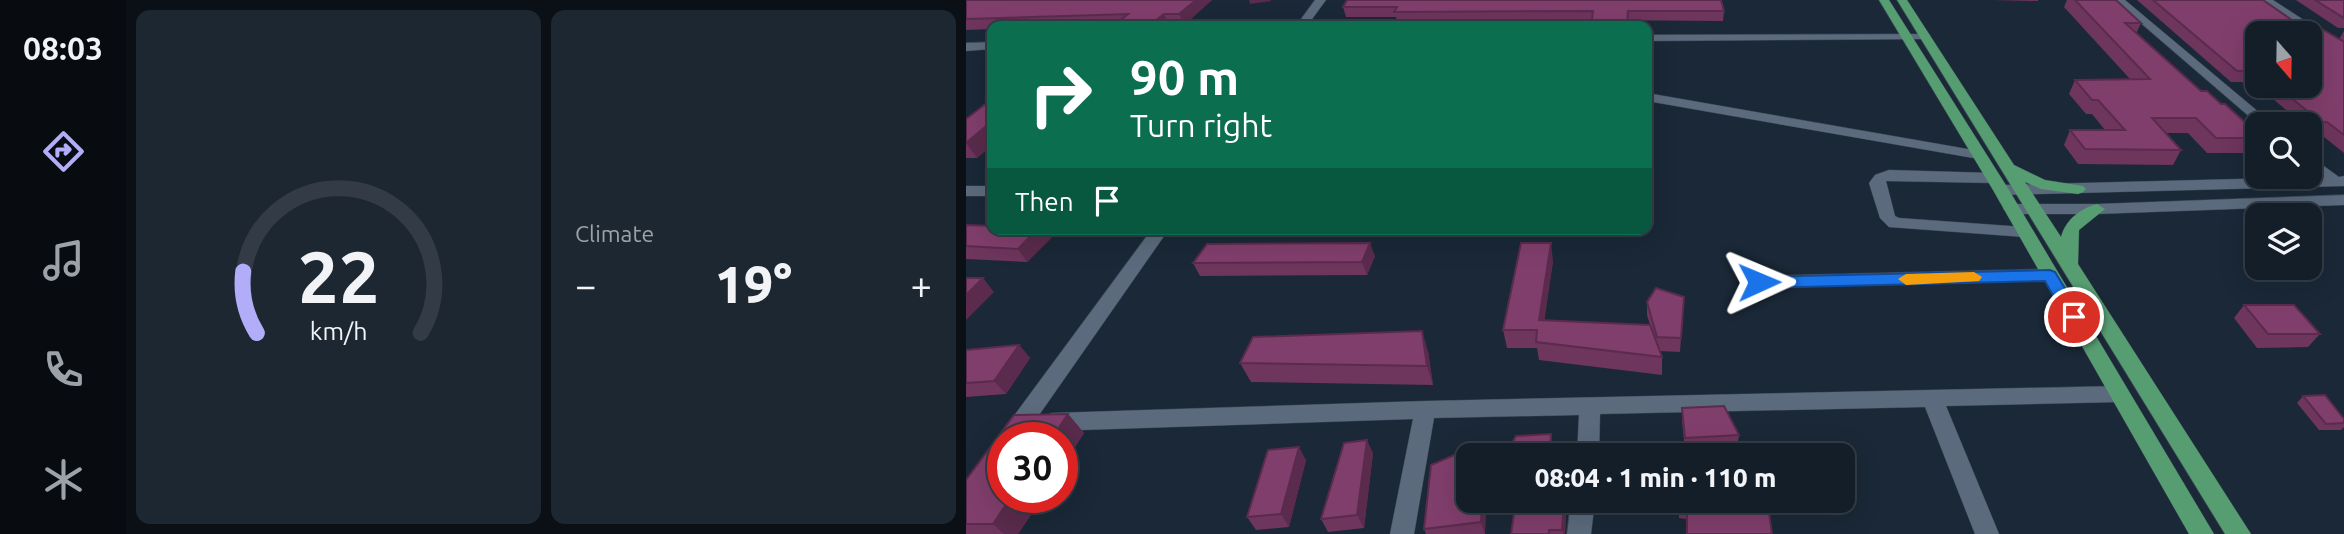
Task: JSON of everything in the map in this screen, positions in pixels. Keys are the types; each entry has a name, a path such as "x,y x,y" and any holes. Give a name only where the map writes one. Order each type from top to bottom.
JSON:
{"main road":[{"path":"1884,0 1997,184 2202,534"},
{"path":"1902,0 2239,534"},
{"path":"2008,167 2041,184 2078,189"},
{"path":"2071,267 2068,233 2076,222 2097,209"}],"street":[{"path":"1305,21 1321,0"},
{"path":"2119,0 2252,112"},
{"path":"2266,0 2344,51"},
{"path":"1652,38 1926,37"},
{"path":"966,47 987,46"},
{"path":"1652,98 1979,155"},
{"path":"2322,168 2340,181"},
{"path":"2024,232 1895,223 1888,218 1877,183 1880,178 1889,175 1997,184 2024,191 2340,181"},
{"path":"966,191 987,191"},
{"path":"2011,209 2097,209 2344,200"},
{"path":"1022,422 1157,235"},
{"path":"1759,282 2050,275"},
{"path":"1078,427 1424,410 2119,394"},
{"path":"1932,398 1987,534"},
{"path":"1588,443 1590,406"},
{"path":"1402,534 1424,410"},
{"path":"1579,534 1581,513"}],"building":[{"path":"966,0 1196,0 1179,14 1164,14 1155,21 1119,21 1128,14 966,19"},
{"path":"1347,0 1721,0 1724,11 1628,11 1627,21 1592,21 1593,11 1394,12 1397,7 1343,7"},
{"path":"2075,0 2116,0 2141,23 2125,23 2201,91 2207,91 2245,122 2245,138 2216,138 2196,118 2152,118 2181,150 2085,149 2070,130 2125,130 2098,100 2092,100 2075,80 2150,79"},
{"path":"2153,0 2263,0 2293,21 2245,21 2245,71 2237,71"},
{"path":"2315,0 2344,0 2344,18"},
{"path":"2322,29 2344,42 2344,135 2327,122 2322,122 2322,112 2309,112 2291,98 2322,98"},
{"path":"987,103 987,125 966,143 966,119"},
{"path":"966,225 987,226 987,235 1031,235 1018,249 966,246"},
{"path":"1370,243 1362,262 1193,263 1207,244"},
{"path":"1521,243 1551,243 1539,320 1650,325 1662,357 1536,342 1537,330 1503,330"},
{"path":"966,278 983,278 966,295"},
{"path":"1656,288 1684,297 1681,338 1657,337 1647,302"},
{"path":"2244,305 2294,305 2320,334 2268,334"},
{"path":"1422,331 1427,366 1240,363 1253,337"},
{"path":"1019,345 994,381 966,383 966,350"},
{"path":"2325,395 2344,419 2344,423 2326,424 2303,396"},
{"path":"1724,406 1739,435 1685,438 1682,408"},
{"path":"1068,414 1063,422 1009,422 1014,415"},
{"path":"1551,434 1551,443 1512,443 1516,436"},
{"path":"1367,440 1357,515 1321,519 1344,443"},
{"path":"1299,447 1281,514 1247,517 1268,450"},
{"path":"987,452 987,513 1000,513 993,524 966,524 966,480"},
{"path":"1456,454 1456,513 1481,513 1481,522 1424,529 1431,465"},
{"path":"1514,513 1563,513 1562,530 1549,530 1549,534 1511,534"},
{"path":"1687,513 1769,513 1772,534 1687,534"}],"slow traffic":[{"path":"1906,279 1974,277"}],"route":[{"path":"1759,282 2050,275 2074,317"}]}
